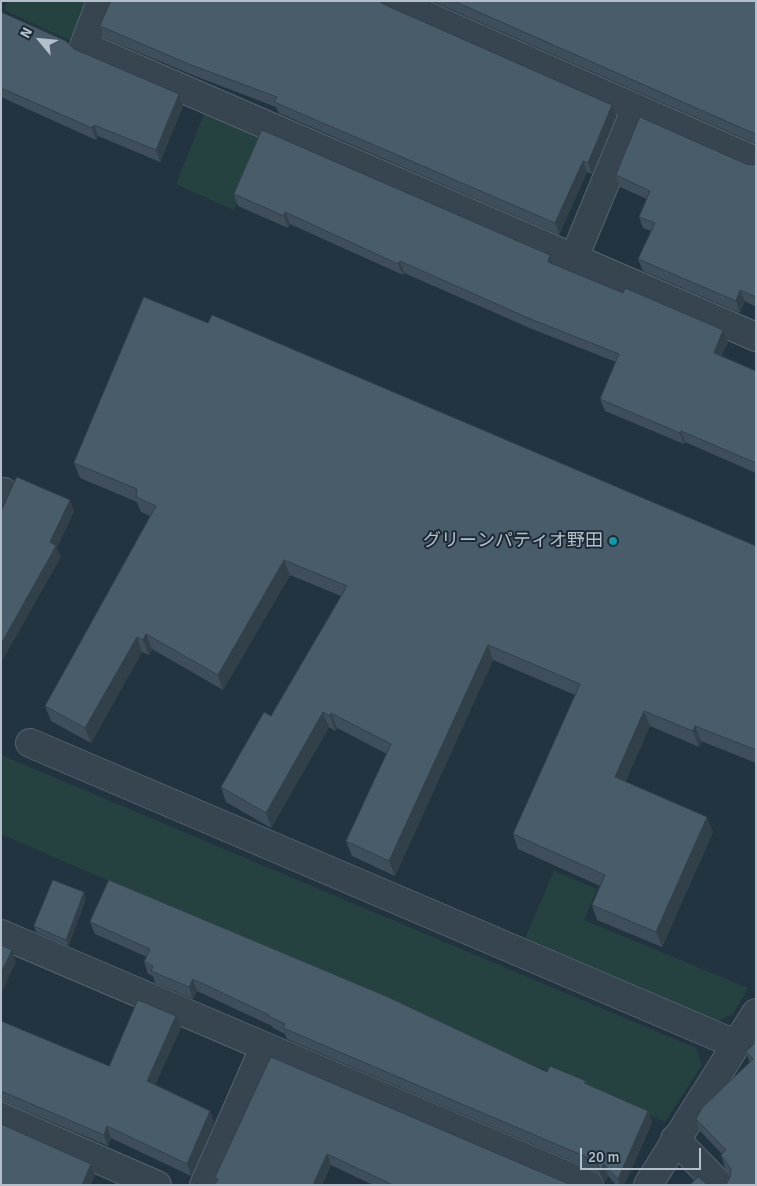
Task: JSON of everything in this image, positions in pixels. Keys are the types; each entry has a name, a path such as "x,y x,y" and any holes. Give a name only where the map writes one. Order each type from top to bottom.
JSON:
{"street":[{"path":"101,1 84,46 756,337"},
{"path":"393,1 756,160"},
{"path":"574,258 636,108"},
{"path":"30,743 736,1044"},
{"path":"1,934 264,1048 589,1185"},
{"path":"648,1185 675,1139 756,1013"},
{"path":"204,1185 264,1048"},
{"path":"1,1117 157,1185"},
{"path":"675,1139 720,1185"}],"green space":[{"path":"8,1 88,1 71,41 4,10"},
{"path":"206,109 266,135 234,210 176,184"},
{"path":"1,755 696,1048 702,1065 665,1122 1,834"},
{"path":"554,871 597,889 584,920 748,988 733,1014 718,1021 525,938"}],"building":[{"path":"111,1 379,1 612,105 588,163 583,161 555,223 274,102 277,97 191,65 100,26"},
{"path":"454,1 756,1 756,134"},
{"path":"1,12 66,41 74,49 179,94 156,150 94,125 92,128 1,88"},
{"path":"640,117 746,164 756,164 756,297 740,290 736,301 638,259 655,223 639,217 650,191 616,175"},
{"path":"262,130 550,255 548,262 623,293 625,288 723,330 714,353 756,371 756,463 600,399 619,354 528,318 400,261 398,264 285,212 284,216 234,194"},
{"path":"144,297 208,323 212,315 756,546 756,750 695,726 693,731 644,711 615,777 707,817 656,932 592,905 605,875 513,834 580,684 488,645 389,861 346,841 391,744 331,713 330,716 323,712 266,813 221,787 264,712 271,716 347,586 284,560 218,675 146,634 143,640 137,637 85,728 45,706 156,506 136,497 137,489 74,463"},
{"path":"17,477 70,500 50,542 56,546 1,644 1,512"},
{"path":"53,880 84,892 66,940 34,926"},
{"path":"109,880 388,997 547,1072 550,1066 648,1111 618,1179 604,1164 600,1172 598,1164 591,1159 283,1028 285,1024 269,1015 193,979 189,987 151,971 153,966 144,962 150,949 90,922"},
{"path":"1,945 12,950 1,973"},
{"path":"138,1000 176,1016 147,1081 210,1111 187,1164 107,1126 104,1135 1,1091 1,1021 109,1066"},
{"path":"756,1042 756,1185 724,1185 730,1177 731,1169 721,1155 726,1150 696,1119 702,1108 753,1059 746,1052"},
{"path":"271,1057 571,1185 393,1185 327,1154 313,1185 215,1185 218,1179 215,1178"},
{"path":"1,1124 91,1164 82,1185 1,1185"},
{"path":"698,1177 708,1185 690,1185"}],"place":[{"name":"グリーンパティオ野田","path":"613,541"}]}
